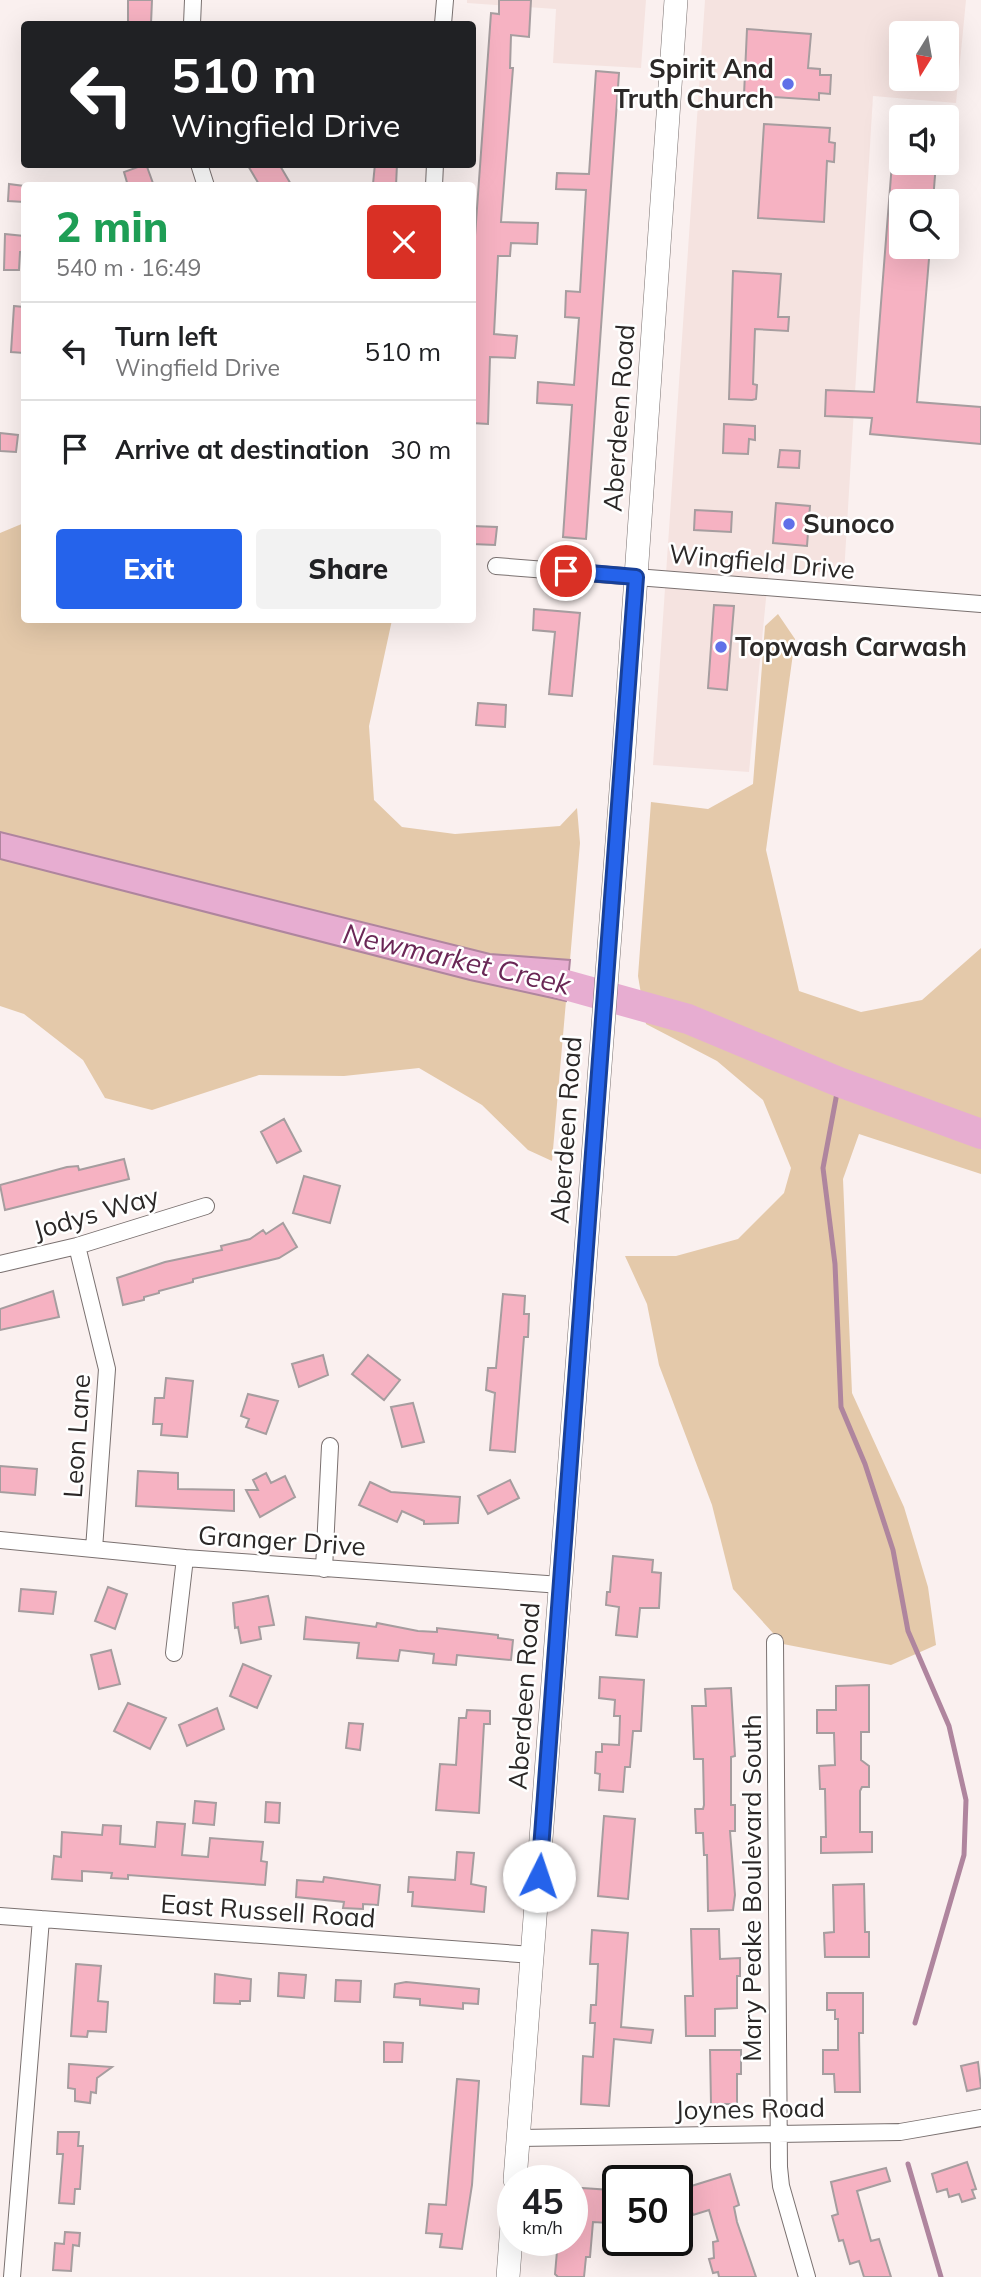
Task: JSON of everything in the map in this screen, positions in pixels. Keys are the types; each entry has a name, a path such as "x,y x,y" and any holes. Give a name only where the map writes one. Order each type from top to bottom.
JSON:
{"main road":[{"name":"Aberdeen Road","path":"516,2165 636,577 676,0"},
{"path":"508,2277 510,2256"}],"street":[{"path":"192,21 193,0"},
{"path":"443,21 444,0"},
{"name":"Wingfield Drive","path":"496,566 981,604"},
{"name":"Jodys Way","path":"0,1265 77,1246 206,1206"},
{"name":"Leon Lane","path":"77,1246 107,1368 94,1549"},
{"path":"324,1569 330,1446"},
{"name":"Granger Drive","path":"0,1540 185,1558 561,1585"},
{"path":"174,1653 185,1558"},
{"name":"Mary Peake Boulevard South","path":"775,1642 778,2133 781,2186 807,2277"},
{"name":"East Russell Road","path":"0,1916 533,1955"},
{"path":"12,2277 41,1919"},
{"name":"Joynes Road","path":"519,2138 900,2132 981,2118"}],"shaded area":[{"path":"467,0 646,0 641,68 553,63 556,9 467,3"},
{"path":"705,0 966,0 959,72 959,21 889,21 889,91 957,91 956,103 873,96 844,574 769,568 749,772 653,765"},
{"path":"21,524 21,623 391,623 369,726 374,800 402,827 455,834 560,826 577,808 580,843 570,960 490,954 0,832 0,533"},
{"path":"778,614 795,639 766,850 799,991 861,1012 922,1000 981,948 981,1174 859,1134 843,1179 852,1393 904,1507 928,1587 936,1645 891,1665 783,1644 733,1589 712,1505 659,1365 647,1304 625,1256 676,1256 738,1239 784,1193 791,1168 763,1100 717,1061 646,1024 638,976 651,802 708,809 753,784 765,626"},
{"path":"0,859 470,980 566,1001 552,1161 528,1150 482,1105 419,1068 344,1076 259,1075 152,1110 105,1098 83,1060 24,1014 0,1006"}],"water":[{"name":"Newmarket Creek","path":"0,832 490,954 570,960 566,1001 470,980 0,859"}],"building":[{"path":"128,0 152,0 151,21 128,21"},
{"path":"499,0 531,0 529,37 511,35 510,68 513,68 501,222 538,223 537,244 511,243 510,256 498,256 494,334 517,336 515,358 490,357 488,424 476,423 476,222 491,13 499,14"},
{"path":"747,29 811,34 808,68 820,69 820,75 831,75 830,94 819,93 819,100 744,95"},
{"path":"596,71 619,73 586,539 563,537 572,405 537,403 538,382 574,385 579,318 565,317 566,291 580,292 586,190 556,189 557,173 589,174"},
{"path":"764,124 830,128 829,142 835,143 834,162 827,161 824,222 758,218"},
{"path":"147,168 153,182 127,182 124,172"},
{"path":"249,168 281,168 290,182 258,182"},
{"path":"375,168 397,168 396,182 373,182"},
{"path":"891,175 935,175 934,189 890,189"},
{"path":"9,184 21,186 21,202 8,201"},
{"path":"889,201 889,259 929,259 917,402 981,407 981,444 870,434 872,418 825,416 826,390 874,392"},
{"path":"5,234 21,236 19,270 4,270"},
{"path":"733,271 781,274 778,317 789,317 788,331 755,329 753,384 757,385 756,399 752,400 729,399"},
{"path":"14,306 21,307 21,353 11,352"},
{"path":"724,424 755,426 755,440 749,439 748,454 723,453"},
{"path":"0,433 18,435 16,452 0,451"},
{"path":"780,450 800,451 799,468 778,467"},
{"name":"Sunoco","path":"776,503 810,506 807,546 773,543"},
{"name":"Sunoco","path":"695,510 732,512 731,532 694,530"},
{"path":"476,526 497,527 495,545 476,544"},
{"name":"Topwash Carwash","path":"714,605 734,606 727,690 708,688"},
{"path":"534,609 580,613 572,696 549,694 555,632 533,630"},
{"path":"478,703 506,705 505,727 476,725"},
{"path":"284,1119 301,1151 277,1163 261,1132"},
{"path":"124,1159 129,1179 5,1210 0,1185 67,1167 78,1166 79,1170"},
{"path":"304,1176 340,1186 330,1223 293,1213"},
{"path":"283,1223 297,1247 279,1258 193,1279 193,1282 123,1305 117,1278 165,1262 222,1250 221,1246 250,1239 263,1230 266,1234"},
{"path":"53,1291 59,1317 0,1330 0,1309"},
{"path":"503,1294 525,1296 524,1314 529,1314 528,1337 524,1337 515,1452 490,1450 495,1393 486,1390 488,1368 496,1368"},
{"path":"323,1355 328,1375 299,1387 292,1364"},
{"path":"368,1355 400,1380 384,1400 352,1374"},
{"path":"166,1378 193,1381 187,1437 161,1435 162,1424 153,1424 155,1398 164,1398"},
{"path":"248,1394 278,1401 266,1434 246,1427 249,1419 241,1416"},
{"path":"413,1403 424,1442 402,1447 391,1407"},
{"path":"0,1466 37,1469 35,1495 0,1492"},
{"path":"138,1471 178,1473 178,1489 234,1490 234,1511 136,1506"},
{"path":"266,1473 271,1483 285,1476 295,1497 260,1517 246,1490 258,1490 253,1480"},
{"path":"510,1480 519,1498 488,1514 478,1496"},
{"path":"370,1482 391,1492 460,1497 458,1523 424,1524 424,1521 402,1511 397,1522 359,1505"},
{"path":"613,1556 653,1560 652,1572 661,1573 659,1608 640,1608 637,1637 616,1635 619,1607 606,1605 607,1592 610,1592"},
{"path":"108,1587 127,1594 115,1629 95,1621"},
{"path":"21,1589 56,1592 53,1614 19,1611"},
{"path":"268,1596 274,1625 259,1627 261,1639 241,1643 238,1627 235,1628 233,1603"},
{"path":"306,1617 376,1627 377,1623 418,1631 437,1632 437,1628 498,1635 498,1638 513,1640 511,1660 457,1655 456,1665 433,1663 434,1654 400,1650 398,1661 357,1658 359,1643 304,1639"},
{"path":"111,1650 120,1684 99,1689 91,1655"},
{"path":"243,1664 271,1676 257,1708 230,1696"},
{"path":"600,1677 644,1680 641,1731 633,1731 630,1767 625,1767 623,1792 599,1790 600,1774 595,1773 596,1752 602,1752 602,1744 619,1745 620,1716 614,1716 615,1700 599,1698"},
{"path":"869,1685 869,1732 861,1732 861,1760 869,1766 869,1787 862,1787 860,1791 860,1832 872,1832 872,1852 821,1853 821,1837 826,1837 825,1789 820,1789 819,1766 835,1765 834,1733 817,1733 817,1710 836,1710 836,1686"},
{"path":"731,1688 735,1756 731,1757 731,1805 735,1805 735,1831 730,1831 735,1895 733,1910 708,1911 707,1855 704,1855 703,1833 696,1833 695,1809 703,1809 704,1805 703,1759 694,1759 692,1706 706,1706 705,1689"},
{"path":"128,1703 166,1718 150,1749 114,1731"},
{"path":"217,1708 224,1729 187,1746 179,1725"},
{"path":"467,1710 490,1711 490,1724 484,1724 479,1813 436,1810 440,1764 456,1765 459,1718 466,1718"},
{"path":"349,1723 363,1724 360,1750 346,1748"},
{"path":"195,1801 216,1803 214,1825 193,1823"},
{"path":"266,1802 280,1803 279,1823 265,1822"},
{"path":"604,1816 635,1819 628,1899 598,1896"},
{"path":"157,1822 185,1824 182,1855 208,1857 210,1838 263,1842 261,1861 267,1862 265,1885 128,1875 128,1879 111,1878 112,1873 82,1871 82,1881 52,1879 54,1856 61,1857 62,1832 102,1835 103,1825 121,1826 120,1844 155,1847"},
{"path":"457,1852 474,1853 471,1884 486,1887 484,1912 412,1906 413,1892 408,1892 409,1877 455,1880"},
{"path":"324,1877 380,1885 378,1905 363,1904 363,1909 343,1908 344,1902 296,1897 297,1880 323,1882"},
{"path":"864,1884 865,1932 869,1932 869,1957 825,1957 824,1933 834,1932 833,1885"},
{"path":"691,1929 719,1929 720,1959 740,1958 737,2008 715,2009 715,2036 686,2036 685,1996 693,1996"},
{"path":"592,1930 628,1933 621,2027 653,2030 651,2043 614,2039 609,2106 581,2104 583,2056 593,2057 595,2023 590,2023 591,2005 596,2005 598,1964 590,1964"},
{"path":"76,1964 101,1966 98,2001 108,2002 106,2032 88,2031 87,2037 71,2036"},
{"path":"279,1973 306,1975 304,1998 278,1996"},
{"path":"215,1974 251,1979 250,2001 240,2001 240,2004 214,2003"},
{"path":"336,1980 361,1981 360,2002 335,2001"},
{"path":"406,1982 479,1989 478,2004 463,2003 463,2009 420,2005 420,1999 394,1997 395,1984"},
{"path":"827,1993 863,1993 863,2033 859,2033 860,2092 835,2092 834,2074 823,2074 823,2050 838,2050 838,2019 835,2019 835,2010 827,2010"},
{"path":"384,2042 403,2043 402,2062 384,2062"},
{"path":"710,2050 741,2050 741,2074 737,2074 737,2104 711,2104"},
{"path":"978,2062 981,2088 967,2091 961,2066"},
{"path":"69,2064 112,2067 97,2078 96,2093 91,2092 90,2103 75,2101 75,2089 68,2088"},
{"path":"457,2079 479,2081 472,2185 462,2249 440,2247 442,2234 426,2233 429,2204 446,2205"},
{"path":"58,2132 79,2132 78,2146 83,2146 80,2189 75,2189 74,2204 59,2203 63,2154 57,2154"},
{"path":"967,2162 976,2189 972,2190 975,2198 962,2202 959,2194 949,2197 947,2189 937,2192 932,2174"},
{"path":"886,2168 890,2181 857,2191 871,2241 879,2239 891,2277 864,2277 859,2261 850,2264 843,2240 839,2241 832,2216 838,2214 831,2182"},
{"path":"730,2174 739,2205 734,2207 737,2222 756,2277 719,2277 718,2272 713,2273 709,2259 714,2258 713,2242 718,2241 709,2210 693,2215 693,2186"},
{"path":"588,2188 602,2189 602,2223 593,2222 590,2257 586,2257 584,2277 558,2277 555,2274 557,2256 588,2256"},
{"path":"65,2232 80,2233 79,2246 73,2245 71,2271 53,2270 55,2243 64,2244"}],"waterway":[{"name":"Newmarket Creek","path":"530,975 688,1019 839,1082 981,1134"},
{"path":"839,1082 823,1168 835,1264 841,1407 865,1464 893,1550 908,1631 949,1726 966,1800 964,1855 915,2023"},
{"path":"908,2164 941,2277"}],"place":[{"name":"Spirit And Truth Church","path":"788,84"},
{"name":"Sunoco","path":"789,524"},
{"name":"Topwash Carwash","path":"721,647"}],"route":[{"path":"539,1876 636,577 566,571"}]}
